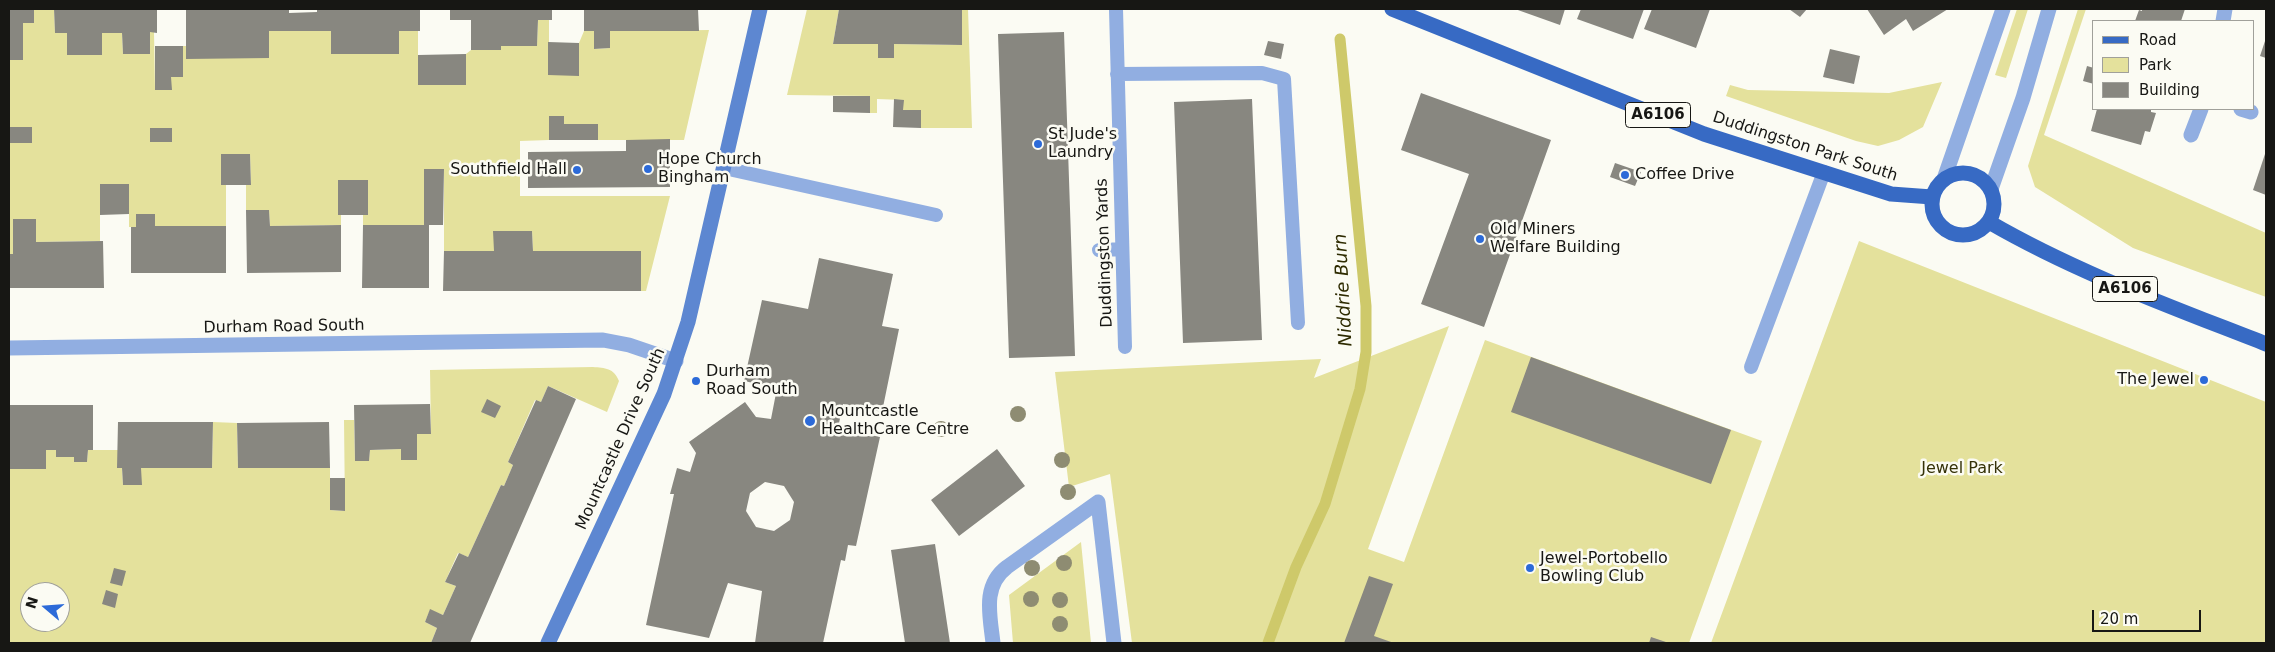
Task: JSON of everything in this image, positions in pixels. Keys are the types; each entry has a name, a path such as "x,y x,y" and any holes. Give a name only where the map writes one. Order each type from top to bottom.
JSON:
{"main road":[{"name":"Duddingston Park South","path":"1392,9 1704,134 1891,194 1932,197"},
{"path":"1959,173 1968,173 1978,176 1990,189 1994,204 1989,222 1978,232 1970,235 1952,234 1945,230 1934,218 1932,197 1944,179 1959,173"},
{"name":"A6106","path":"1989,222 2017,238 2112,284 2266,344"}],"street":[{"name":"Mountcastle Drive South","path":"548,643 664,394 676,361 688,322 760,9"},
{"path":"1944,179 2003,9"},
{"path":"1990,189 2023,98 2049,9"},
{"path":"2191,135 2201,110"},
{"name":"Durham Road South","path":"9,348 603,340 630,345 676,361"},
{"path":"992,643 989,595 995,578 1007,567 1098,502 1114,643"}],"lane":[{"name":"Duddingston Yards","path":"1116,9 1125,347"},
{"path":"1117,74 1262,72 1284,79 1298,323"},
{"path":"724,168 936,215"},
{"path":"1751,367 1824,172"},
{"path":"1099,250 1122,249"}],"green space":[{"path":"34,9 54,9 55,33 67,33 102,55 102,33 122,33 123,54 150,54 150,32 154,32 155,90 171,90 171,77 183,77 183,46 186,46 186,58 269,31 331,31 331,54 399,54 399,31 418,31 418,85 466,85 466,54 471,50 500,50 501,46 537,45 538,20 549,20 549,75 579,75 579,43 584,31 594,31 594,49 610,48 610,31 709,30 684,140 598,140 598,124 564,124 564,116 550,116 549,140 520,141 520,196 670,196 646,291 641,291 641,251 533,251 532,231 494,231 494,251 444,251 444,169 424,169 424,225 363,225 363,215 341,215 341,225 270,226 269,210 246,210 246,185 251,184 250,154 221,154 221,185 226,185 226,226 155,226 155,214 136,214 136,227 129,227 129,184 100,184 100,241 36,242 36,219 14,219 13,254 9,254 9,60 23,60 23,23 34,22","holes":["151,128 172,128 172,142 150,142"]},
{"path":"807,9 839,9 833,44 878,44 878,58 894,58 894,44 962,45 962,9 968,9 972,128 921,128 921,110 903,110 903,100 877,99 877,113 870,113 870,96 787,95"},
{"path":"2017,9 2028,9 2006,78 1995,75"},
{"path":"2078,9 2086,9 2044,135 2266,233 2266,297 2133,248 2035,187 2028,166"},
{"path":"1942,82 1923,127 1899,140 1878,146 1856,141 1726,96 1730,85 1748,90 1889,93"},
{"name":"Jewel Park","path":"1859,241 2266,402 2266,643 1711,643"},
{"path":"1449,326 1368,549 1404,562 1485,340 1762,441 1689,643 1132,643 1110,474 1069,487 1055,372 1321,359 1314,378"},
{"path":"593,367 612,371 619,381 607,412 548,386 541,402 535,400 508,462 513,465 504,486 501,485 468,557 458,553 445,582 456,586 443,615 430,610 425,622 437,628 431,643 9,643 9,469 46,469 46,450 56,450 56,457 74,457 74,462 87,462 88,450 118,450 118,468 122,468 123,485 141,485 141,468 212,468 213,422 237,423 238,468 330,468 330,510 345,511 344,420 354,420 355,461 369,460 370,450 401,449 401,460 417,460 417,434 431,434 430,370"},
{"path":"1081,542 1091,643 1013,643 1009,595"}],"building":[{"path":"9,9 34,9 34,23 23,23 23,60 9,60"},
{"path":"54,9 157,9 157,33 150,32 150,54 123,54 122,33 102,33 102,55 67,55 67,33 55,33"},
{"path":"186,9 289,9 289,13 317,12 317,9 420,9 420,31 399,31 399,54 331,54 331,31 269,31 269,58 186,59"},
{"path":"450,9 552,9 552,20 538,20 537,46 501,46 501,50 471,50 471,20 450,20"},
{"path":"584,9 698,9 699,31 610,31 610,48 594,49 594,31 584,31"},
{"path":"839,9 962,9 962,45 894,44 894,58 878,58 878,44 833,44"},
{"path":"1515,9 1565,9 1560,25"},
{"path":"1581,9 1644,9 1633,39 1577,19"},
{"path":"1652,9 1710,9 1696,48 1644,29"},
{"path":"1789,9 1807,9 1800,17"},
{"path":"1867,9 1948,9 1913,31 1906,19 1884,35"},
{"path":"2142,9 2185,9 2181,20 2135,20 2139,10 2142,11"},
{"path":"1064,32 1075,356 1009,358 998,34"},
{"path":"2266,38 2266,58 2260,56"},
{"path":"1268,41 1284,44 1281,59 1264,55"},
{"path":"548,42 579,43 579,76 548,75"},
{"path":"155,46 183,46 183,77 171,77 172,90 155,90"},
{"path":"1830,49 1860,56 1854,84 1823,77"},
{"path":"466,54 466,85 418,85 418,55"},
{"path":"2087,66 2092,67 2092,83 2083,81"},
{"name":"Old Miners Welfare Building","path":"1421,93 1551,140 1484,327 1421,304 1469,174 1401,150"},
{"path":"833,96 870,96 870,113 833,112"},
{"path":"894,99 904,100 903,110 921,110 921,128 893,127"},
{"path":"1252,99 1262,340 1183,343 1174,102"},
{"path":"2097,110 2151,110 2151,112 2156,113 2150,132 2145,131 2141,145 2091,131"},
{"path":"549,116 564,116 564,124 598,124 598,140 549,140"},
{"path":"10,127 32,127 32,143 10,143"},
{"path":"150,128 172,128 172,142 150,142"},
{"name":"Southfield Hall","path":"670,139 670,187 528,188 528,152 626,151 626,140"},
{"path":"2266,151 2266,195 2253,190"},
{"path":"221,154 250,154 251,185 221,185"},
{"name":"Coffee Drive","path":"1615,163 1641,172 1635,186 1610,177"},
{"path":"424,169 444,169 443,225 429,225 429,288 362,288 363,225 424,225"},
{"path":"338,180 368,180 368,215 338,215"},
{"path":"100,184 129,184 129,214 100,215"},
{"path":"246,210 269,210 270,226 341,225 341,272 247,273"},
{"path":"136,214 155,214 155,226 226,226 226,273 131,273 131,227 136,227"},
{"path":"13,219 36,219 36,242 103,241 104,288 9,288 9,254 13,254"},
{"path":"493,231 532,231 533,251 641,251 641,291 443,291 444,251 494,251"},
{"path":"819,258 893,274 882,326 899,329 882,412 843,404 838,428 880,437 856,546 848,545 845,561 841,560 823,643 755,643 762,591 728,583 709,638 646,625 674,494 670,494 677,468 690,472 696,453 689,442 745,402 756,417 771,419 777,388 744,381 762,300 808,309","holes":["765,482 784,486 794,502 790,520 774,531 756,527 746,511 750,493"]},
{"path":"1531,357 1731,430 1711,484 1511,412"},
{"path":"548,386 576,399 470,643 431,643 437,628 425,622 430,609 443,615 456,586 445,582 459,553 468,557 501,485 504,486 513,465 508,462 536,400 541,402"},
{"path":"487,399 501,406 495,418 481,412"},
{"path":"430,404 431,434 417,434 417,460 401,460 401,449 370,450 369,461 355,461 354,405"},
{"path":"9,405 93,405 93,450 88,450 87,462 74,462 74,457 56,457 56,450 46,450 46,469 9,469"},
{"path":"118,422 213,422 212,468 141,468 142,485 123,485 122,468 117,468"},
{"path":"329,422 330,468 238,468 237,423"},
{"path":"997,449 1025,486 959,536 931,500"},
{"path":"330,478 345,478 345,511 330,510"},
{"path":"935,544 950,643 905,643 891,550"},
{"path":"114,568 126,571 122,586 110,583"},
{"path":"1369,576 1393,584 1374,636 1394,643 1344,643"},
{"path":"106,590 118,594 115,608 102,604"},
{"path":"1651,637 1669,643 1649,643"}],"waterway":[{"name":"Niddrie Burn","path":"1268,643 1296,567 1325,504 1360,389 1366,352 1366,306 1340,39"}],"place":[{"name":"St Jude's Laundry","path":"1038,144"},
{"name":"Hope Church Bingham","path":"648,169"},
{"name":"Southfield Hall","path":"577,170"},
{"name":"Coffee Drive","path":"1625,175"},
{"name":"Old Miners Welfare Building","path":"1480,239"},
{"name":"The Jewel","path":"2204,380"},
{"name":"Durham Road South","path":"696,381"},
{"name":"Mountcastle HealthCare Centre","path":"810,421"},
{"name":"Jewel-Portobello Bowling Club","path":"1530,568"}]}
